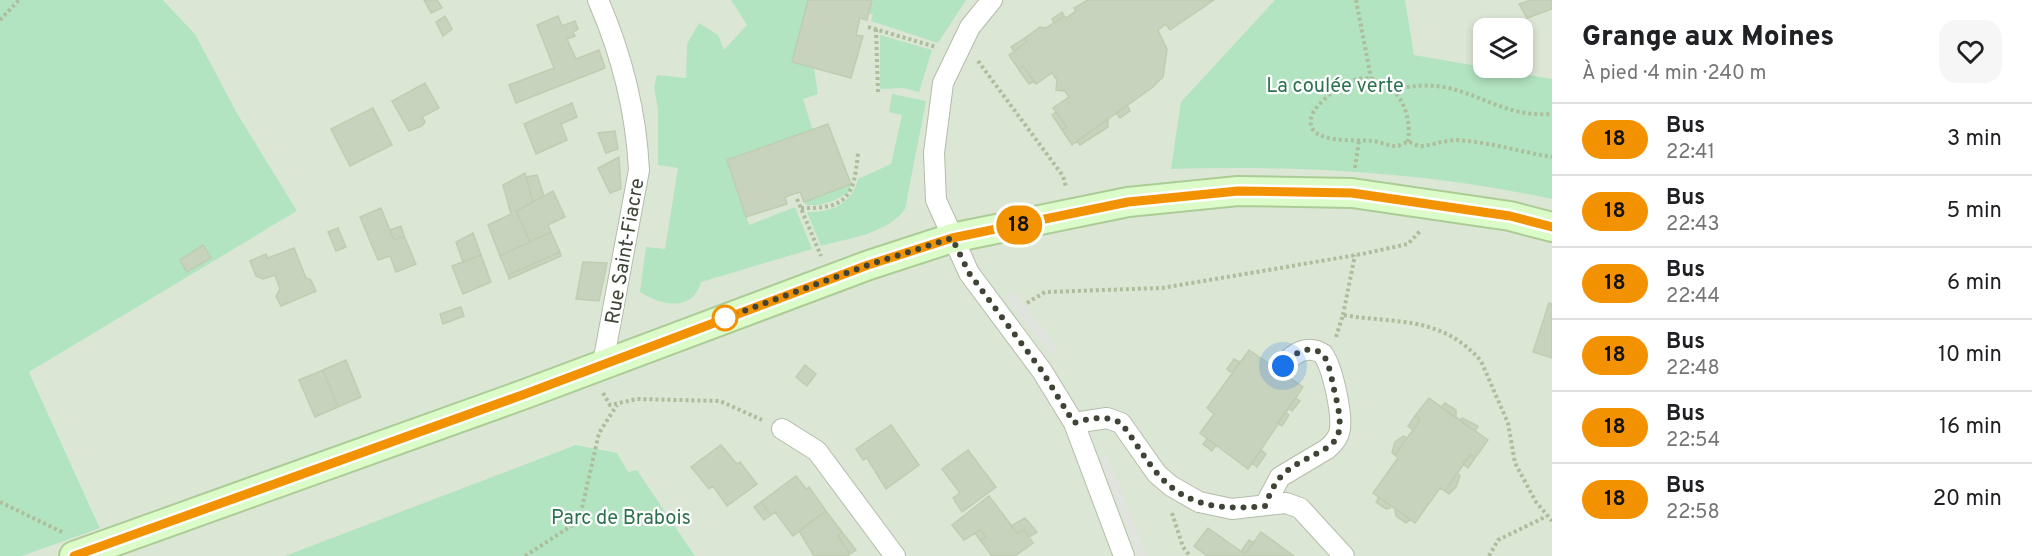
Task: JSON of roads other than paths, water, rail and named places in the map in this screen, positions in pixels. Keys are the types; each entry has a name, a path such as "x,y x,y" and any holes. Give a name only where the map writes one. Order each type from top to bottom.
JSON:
{"main road":[{"path":"82,553 525,394 602,375 830,279 952,238 1128,202 1238,191 1352,193 1426,206 1510,216 1552,227"}],"street":[{"name":"Rue Saint-Fiacre","path":"598,0 625,71 638,141 639,170 602,375"},
{"path":"992,0 970,27 943,83 934,153 936,200 969,273 1042,371 1074,423 1124,556"},
{"path":"1265,506 1280,477 1327,449 1334,443 1340,430 1336,397 1323,354 1313,350 1299,352 1292,355 1283,366"},
{"path":"1074,423 1107,418 1121,423 1157,474 1171,486 1210,506 1232,509 1286,503 1300,508 1344,556"},
{"path":"782,429 817,451 895,556"}],"park label":[{"name":"La coulée verte","path":"1335,85"},
{"name":"Parc de Brabois","path":"621,517"}]}
